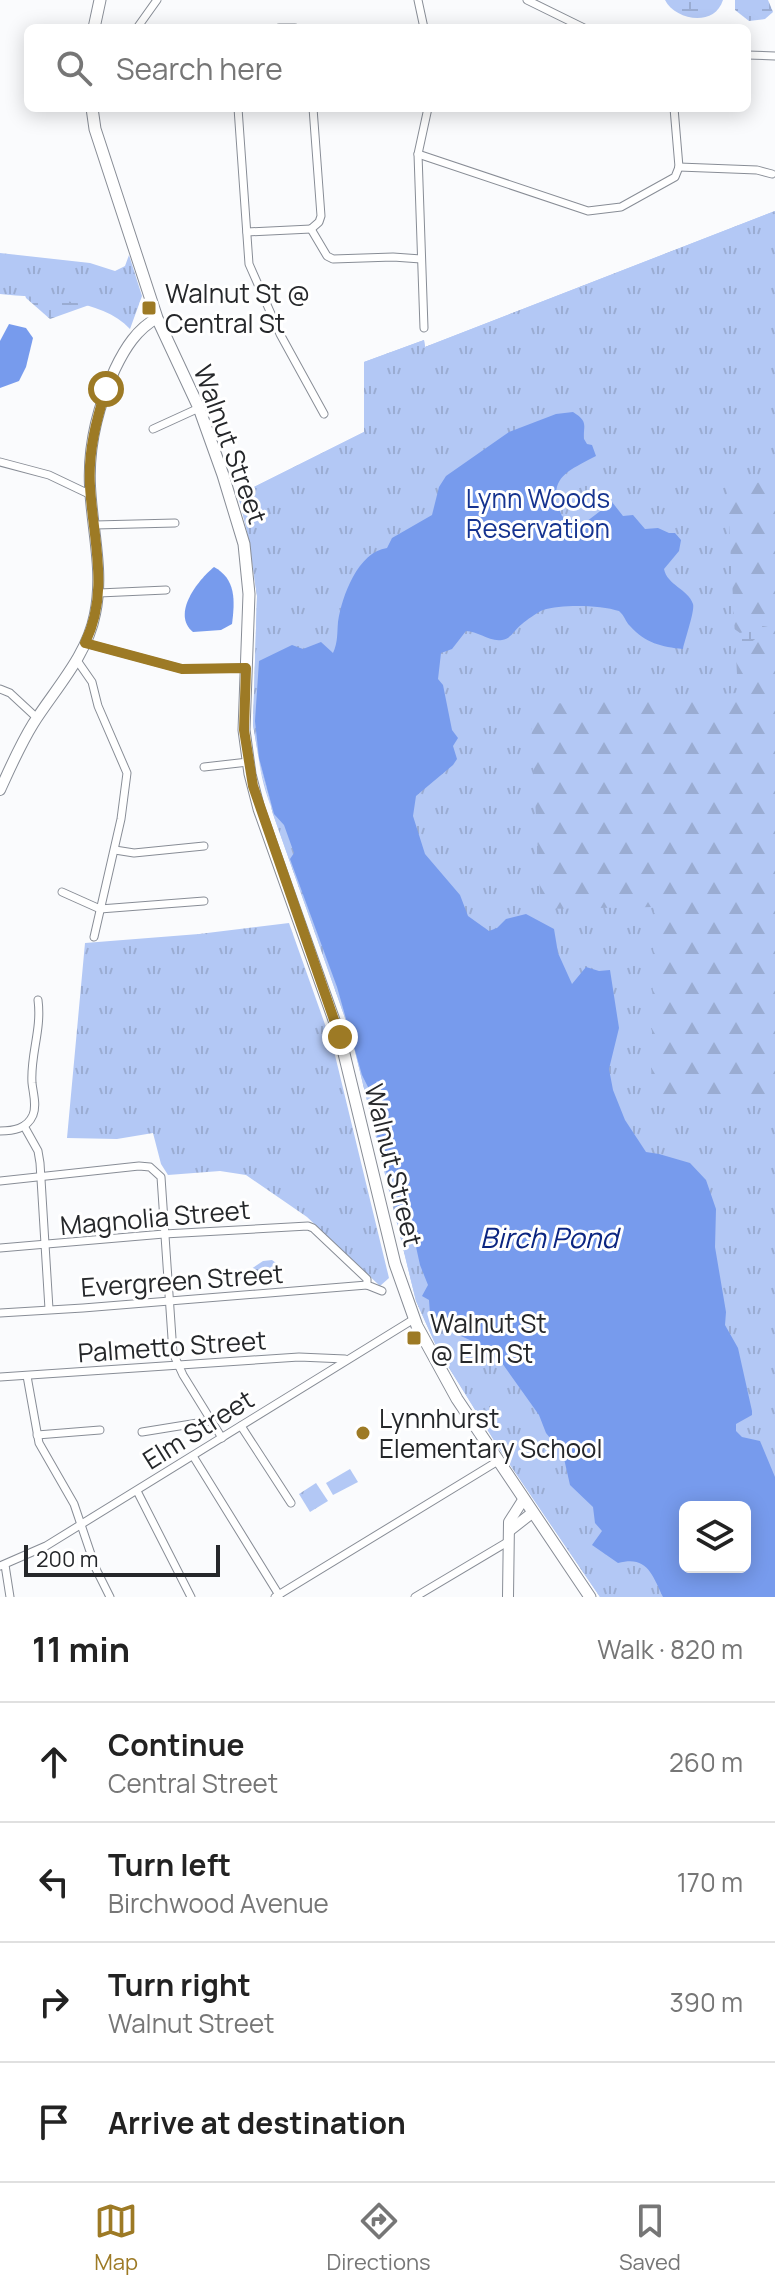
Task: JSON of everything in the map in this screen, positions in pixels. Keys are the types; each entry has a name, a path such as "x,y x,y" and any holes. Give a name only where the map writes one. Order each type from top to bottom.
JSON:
{"main road":[{"path":"95,24 100,0"},
{"name":"Walnut Street","path":"93,112 95,129 157,318 199,408 244,544 249,594 244,730 248,762 259,809 340,1037 395,1264 414,1319 447,1383 590,1597"}],"street":[{"path":"418,0 423,24"},
{"path":"527,0 576,24"},
{"path":"140,24 153,3"},
{"path":"751,55 775,56"},
{"path":"238,112 249,264 280,334 324,414"},
{"path":"247,232 311,229 319,222 313,112"},
{"path":"424,328 418,154 427,112"},
{"path":"418,154 588,211 621,207 675,177 679,167 674,112"},
{"path":"679,167 757,170 772,174"},
{"path":"311,229 327,256 333,259 421,259"},
{"path":"1,787 37,718 85,643 95,615 100,582 90,452 95,423 106,389 133,338 157,318"},
{"path":"153,429 199,408"},
{"path":"0,462 49,475 91,495"},
{"path":"95,525 175,523"},
{"path":"99,593 166,590"},
{"path":"85,643 182,669 246,668"},
{"path":"76,659 92,682 98,706 127,773 115,850 94,937"},
{"path":"0,689 10,693 37,718"},
{"path":"204,767 248,762"},
{"path":"115,850 134,853 204,846"},
{"path":"62,892 100,909 204,901"},
{"path":"0,1131 24,1126 33,1115 35,1099 32,1081 41,1021 38,1000"},
{"path":"24,1126 38,1151 49,1309"},
{"path":"0,1181 139,1166 157,1171 161,1177 173,1353 222,1438"},
{"name":"Magnolia Street","path":"0,1248 302,1226 313,1228 367,1279 367,1285"},
{"path":"367,1285 382,1291"},
{"name":"Evergreen Street","path":"0,1313 367,1285"},
{"name":"Elm Street","path":"3,1565 29,1555 81,1525 414,1319"},
{"name":"Palmetto Street","path":"0,1377 299,1357 347,1360"},
{"path":"27,1376 41,1449 74,1504 96,1569 110,1597"},
{"path":"142,1432 210,1421"},
{"path":"241,1426 291,1503"},
{"path":"37,1435 100,1430"},
{"path":"193,1456 277,1596 498,1461"},
{"path":"137,1491 191,1597"},
{"path":"508,1597 509,1522 523,1500"},
{"path":"415,1597 509,1536 532,1513"},
{"path":"3,1565 10,1597"}],"green space":[{"path":"665,0 723,0 712,15 694,18 677,12"},
{"path":"735,0 768,0 773,12 765,19 749,21 735,10"},
{"path":"775,211 775,1477 760,1441 742,1437 736,1431 736,1424 752,1415 752,1411 738,1348 725,1325 726,1312 715,1247 716,1209 706,1180 690,1163 646,1152 625,1120 613,1090 609,1070 619,1028 610,970 586,967 572,984 558,953 554,929 526,914 506,919 489,931 468,916 460,895 425,855 413,812 416,796 457,759 453,746 458,738 445,692 438,679 441,653 452,649 466,631 502,640 540,611 570,606 619,611 636,632 648,640 661,646 683,649 694,608 687,594 669,579 664,569 679,552 681,540 675,533 658,528 645,530 633,515 623,516 612,502 582,525 562,516 556,493 562,478 596,457 592,445 584,439 583,421 578,415 573,412 556,414 509,432 476,457 457,466 441,483 432,515 392,538 387,548 377,551 360,566 343,600 333,653 321,642 303,649 292,645 259,661 255,719 259,758 253,725 257,596 249,539 238,495 364,432 364,362 424,340 425,347"},
{"name":"Lynn Woods Reservation","path":"775,211 775,481 727,485 738,693 530,705 541,909 654,907 651,1094 775,1101 775,1597 600,1597 500,1450 438,1350 416,1301 351,1035 273,814 253,725 257,596 249,539 238,495 364,432 364,362 424,340 425,347"},
{"path":"0,253 90,263 115,271 125,266 129,255 142,296 130,329 118,319 87,305 0,294"},
{"path":"23,289 92,304 50,319 26,298"},
{"path":"768,627 751,642 730,651 733,628 740,633"},
{"path":"270,804 288,834 294,853 290,859 337,987 349,1030 273,814"},
{"path":"289,923 333,1047 389,1278 380,1286 307,1217 246,1175 220,1171 168,1175 161,1164 153,1133 117,1139 67,1138 85,943"},
{"path":"353,1044 362,1075 370,1089 373,1090 377,1081 382,1084 374,1126 401,1227 413,1232 428,1285 422,1296 429,1300 430,1314 435,1324 474,1342 502,1363 539,1415 546,1433 563,1454 570,1485 593,1508 595,1523 602,1531 592,1546 617,1563 642,1564 652,1574 663,1597 600,1597 500,1450 438,1350 416,1301"},
{"path":"272,1260 280,1266 274,1280 258,1280 248,1286 232,1273 237,1269 248,1271 263,1261"},
{"path":"350,1469 358,1482 333,1495 326,1483"},
{"path":"316,1483 328,1501 310,1512 299,1494"}],"water":[{"path":"9,324 26,328 33,338 19,381 0,388 0,341"},
{"name":"Birch Pond","path":"573,412 581,418 584,439 592,445 596,456 568,472 558,484 557,503 562,516 582,525 612,502 623,516 633,515 645,529 658,528 675,533 681,540 679,551 664,569 669,579 687,594 693,604 691,619 683,649 648,640 630,626 619,611 592,606 543,610 502,640 466,631 452,649 441,653 438,679 443,685 452,730 458,738 453,746 457,759 416,796 413,816 425,854 460,895 468,916 489,931 506,919 526,914 554,929 558,953 572,984 586,967 610,970 619,1028 609,1069 613,1090 625,1120 646,1152 690,1163 706,1180 716,1209 715,1247 726,1312 725,1325 738,1348 752,1411 752,1415 736,1424 736,1431 742,1437 760,1441 775,1477 775,1597 663,1597 652,1574 642,1564 628,1561 618,1563 592,1545 602,1531 595,1523 593,1507 570,1485 563,1454 546,1433 539,1415 502,1363 474,1342 435,1324 430,1314 429,1300 422,1296 428,1285 413,1233 401,1228 374,1125 382,1084 377,1081 373,1090 369,1089 362,1075 337,987 290,859 294,853 284,825 274,814 259,758 255,721 259,661 292,645 303,649 321,642 333,653 343,600 360,566 377,551 387,548 392,538 432,515 439,487 446,476 509,432 556,414"},
{"path":"214,567 230,584 234,607 232,624 221,630 193,632 187,625 186,607 201,580"}],"place":[{"name":"Walnut St @ Central St","path":"149,308"},
{"name":"Walnut St @ Elm St","path":"414,1338"},
{"name":"Lynnhurst Elementary School","path":"363,1433"}],"route":[{"path":"106,389 90,452 90,487 100,582 95,615 85,643 182,669 246,668 244,730 253,786 340,1037"}]}
